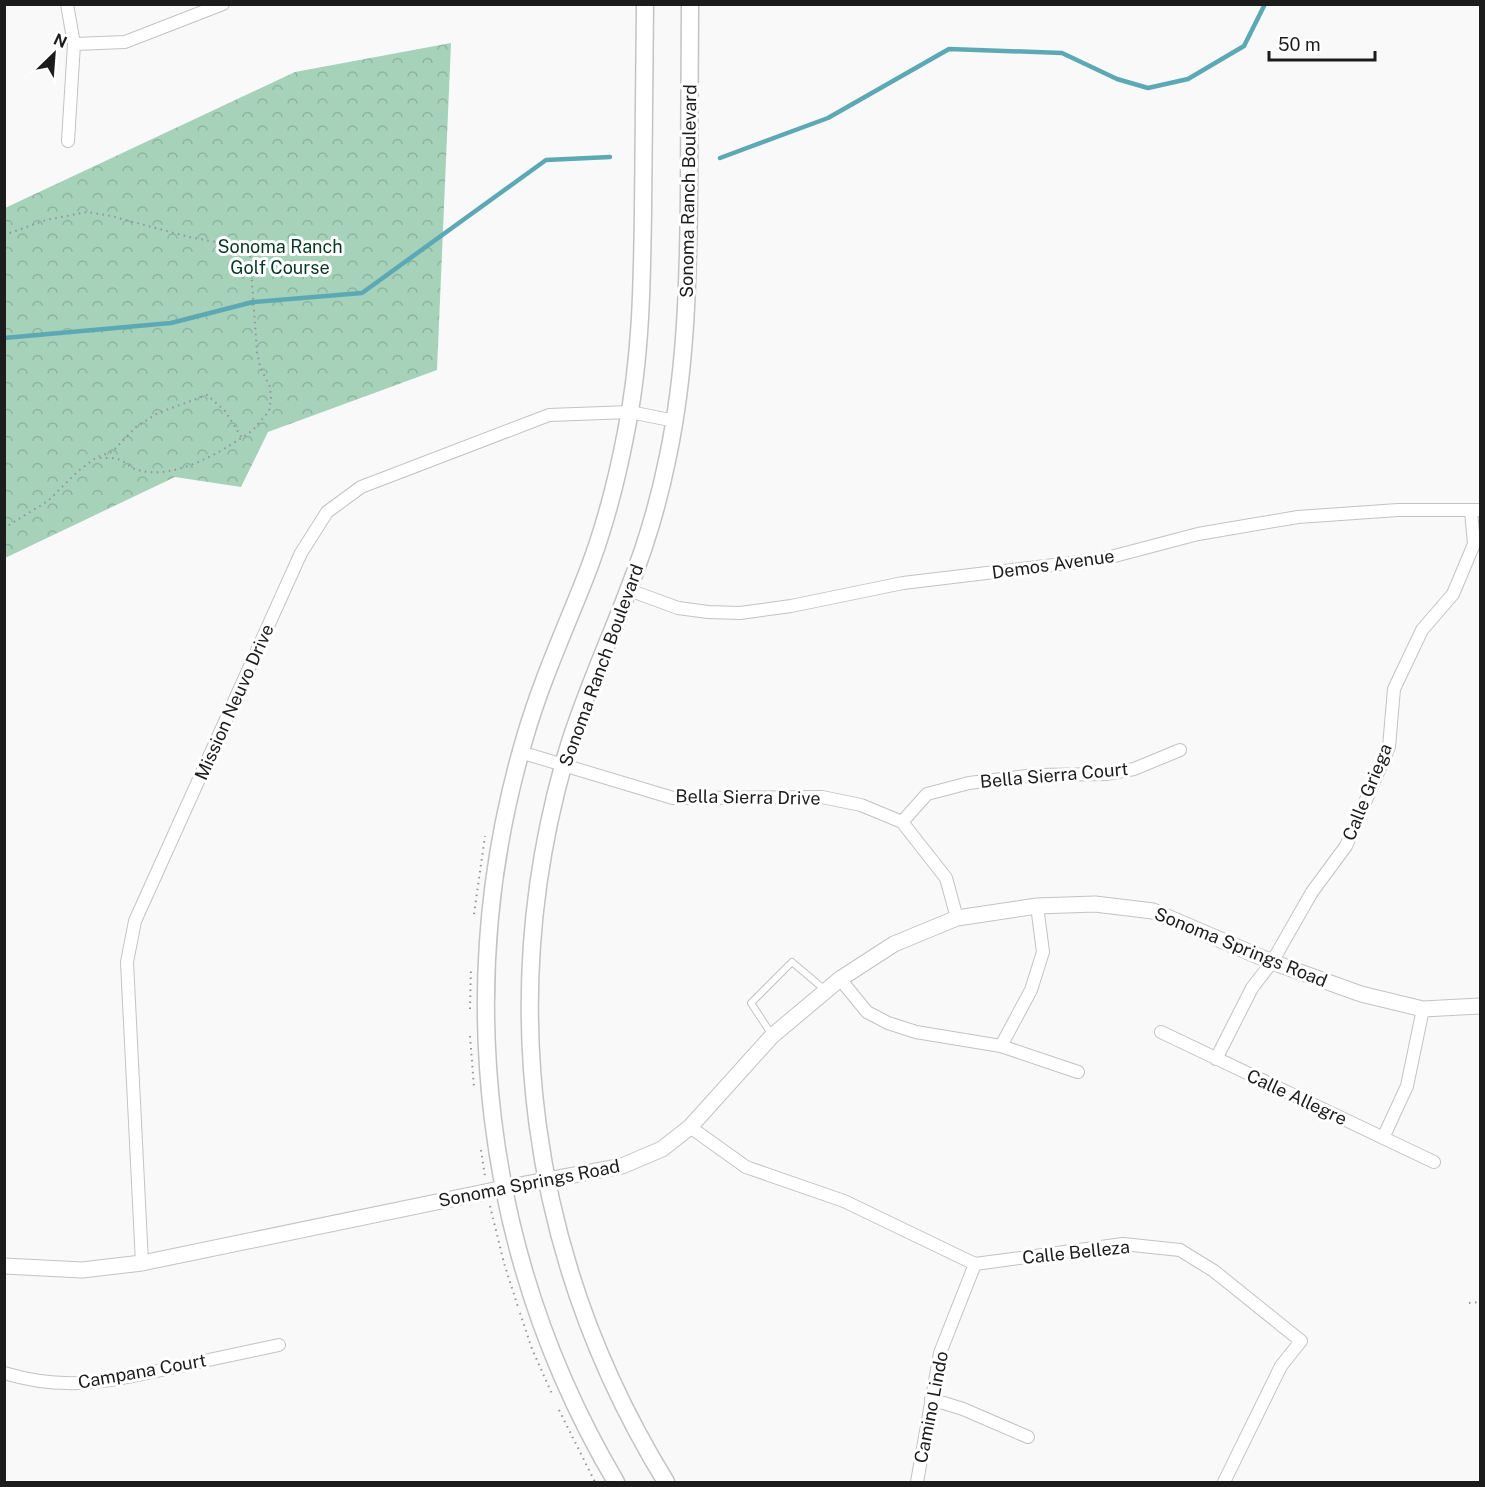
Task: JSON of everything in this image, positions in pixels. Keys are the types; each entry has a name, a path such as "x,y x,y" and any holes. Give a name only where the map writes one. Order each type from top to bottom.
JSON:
{"main road":[{"path":"616,1482 575,1405 545,1333 520,1256 504,1188 489,1091 485,967 497,852 511,783 540,691 586,576 608,509 630,412 642,299 645,4"},
{"name":"Sonoma Ranch Boulevard","path":"666,1482 626,1412 597,1349 569,1272 546,1182 540,1144 532,1063 531,966 541,867 564,765 590,684 629,590 656,508 675,421 684,352 687,299 690,4"}],"street":[{"path":"67,4 74,44 68,141"},
{"path":"74,44 125,42 223,4"},
{"name":"Mission Neuvo Drive","path":"142,1263 128,962 135,921 301,553 327,512 361,487 549,415 630,412 675,421"},
{"name":"Demos Avenue","path":"629,590 678,608 740,613 791,606 903,583 1104,559 1198,534 1298,517 1398,510 1476,511"},
{"name":"Calle Griega","path":"1216,1059 1251,988 1272,962 1312,892 1346,846 1389,747 1394,689 1422,630 1453,594 1474,544 1476,511"},
{"name":"Bella Sierra Court","path":"902,822 927,794 937,791 969,783 1035,775 1106,774 1134,769 1180,750"},
{"name":"Bella Sierra Drive","path":"520,752 673,798 822,797 861,805 902,822 946,878 957,918"},
{"name":"Sonoma Springs Road","path":"4,1266 82,1270 142,1263 504,1188 622,1166 662,1149 690,1127 772,1036 840,979 894,944 957,918 1037,906 1095,904 1153,911 1272,962 1360,994 1422,1009 1480,1006"},
{"path":"1001,1046 1031,990 1043,952 1037,906"},
{"path":"840,979 867,1012 888,1023 916,1032 1001,1046 1078,1072"},
{"path":"1383,1138 1407,1086 1422,1009"},
{"name":"Calle Allegre","path":"1161,1032 1434,1162"},
{"path":"690,1127 746,1167 844,1201 975,1264"},
{"name":"Calle Belleza","path":"975,1264 1123,1244 1180,1250 1214,1271 1301,1341 1281,1366 1224,1482"},
{"name":"Camino Lindo","path":"917,1482 940,1353 975,1264"},
{"name":"Campana Court","path":"4,1373 52,1383 92,1383 279,1345"},
{"path":"931,1400 963,1409 1028,1437"}],"lane":[{"path":"772,1036 751,1003 792,962 826,991"}],"path":[{"path":"4,235 46,220 87,212 246,249 250,255 258,360 270,387 269,411 253,430 242,438 216,455 190,466 154,473 136,470 120,459 97,457"},
{"path":"4,528 48,501 78,471 97,457 112,452 136,427 158,413 207,395 225,411 242,438"},
{"path":"1469,1303 1480,1302"}],"green space":[{"name":"Sonoma Ranch Golf Course","path":"451,43 437,370 268,432 241,487 175,477 5,558 5,208 295,72"}],"waterway":[{"path":"720,158 828,118 949,49 1062,53 1117,79 1148,88 1188,79 1244,46 1265,4"},
{"path":"4,338 171,323 253,302 362,293 546,160 610,157"}]}
